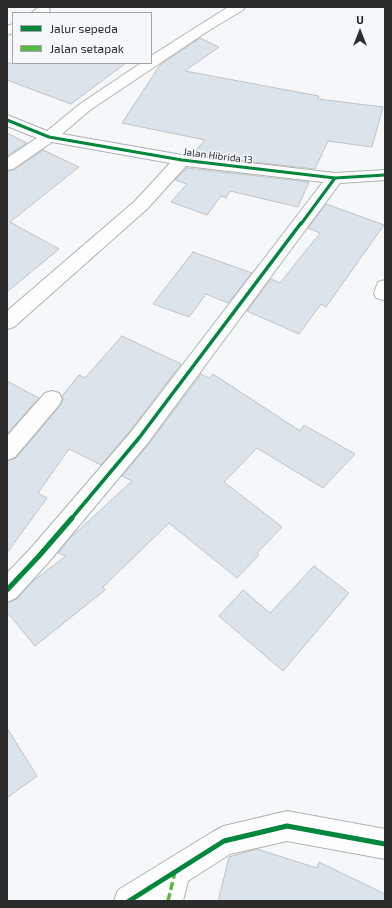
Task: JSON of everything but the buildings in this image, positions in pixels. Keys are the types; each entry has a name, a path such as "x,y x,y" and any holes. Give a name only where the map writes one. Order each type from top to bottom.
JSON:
{"street":[{"path":"152,63 203,28 238,7"},
{"path":"7,165 49,137 85,108 150,64"},
{"name":"Jalan Hibrida 13","path":"7,120 49,137 182,160 335,178 385,175"},
{"path":"7,322 141,205 182,160"},
{"path":"7,590 39,556 139,438 335,178"},
{"path":"7,451 52,399"},
{"path":"129,901 224,841 287,826 385,844"},
{"path":"168,901 175,872"}],"marked path":[{"path":"168,901 175,872"}],"cycle path":[{"path":"7,120 49,137 182,160 335,178 385,175"},
{"path":"7,590 39,556 139,438 335,178"},
{"path":"129,901 224,841 287,826 385,844"}]}
